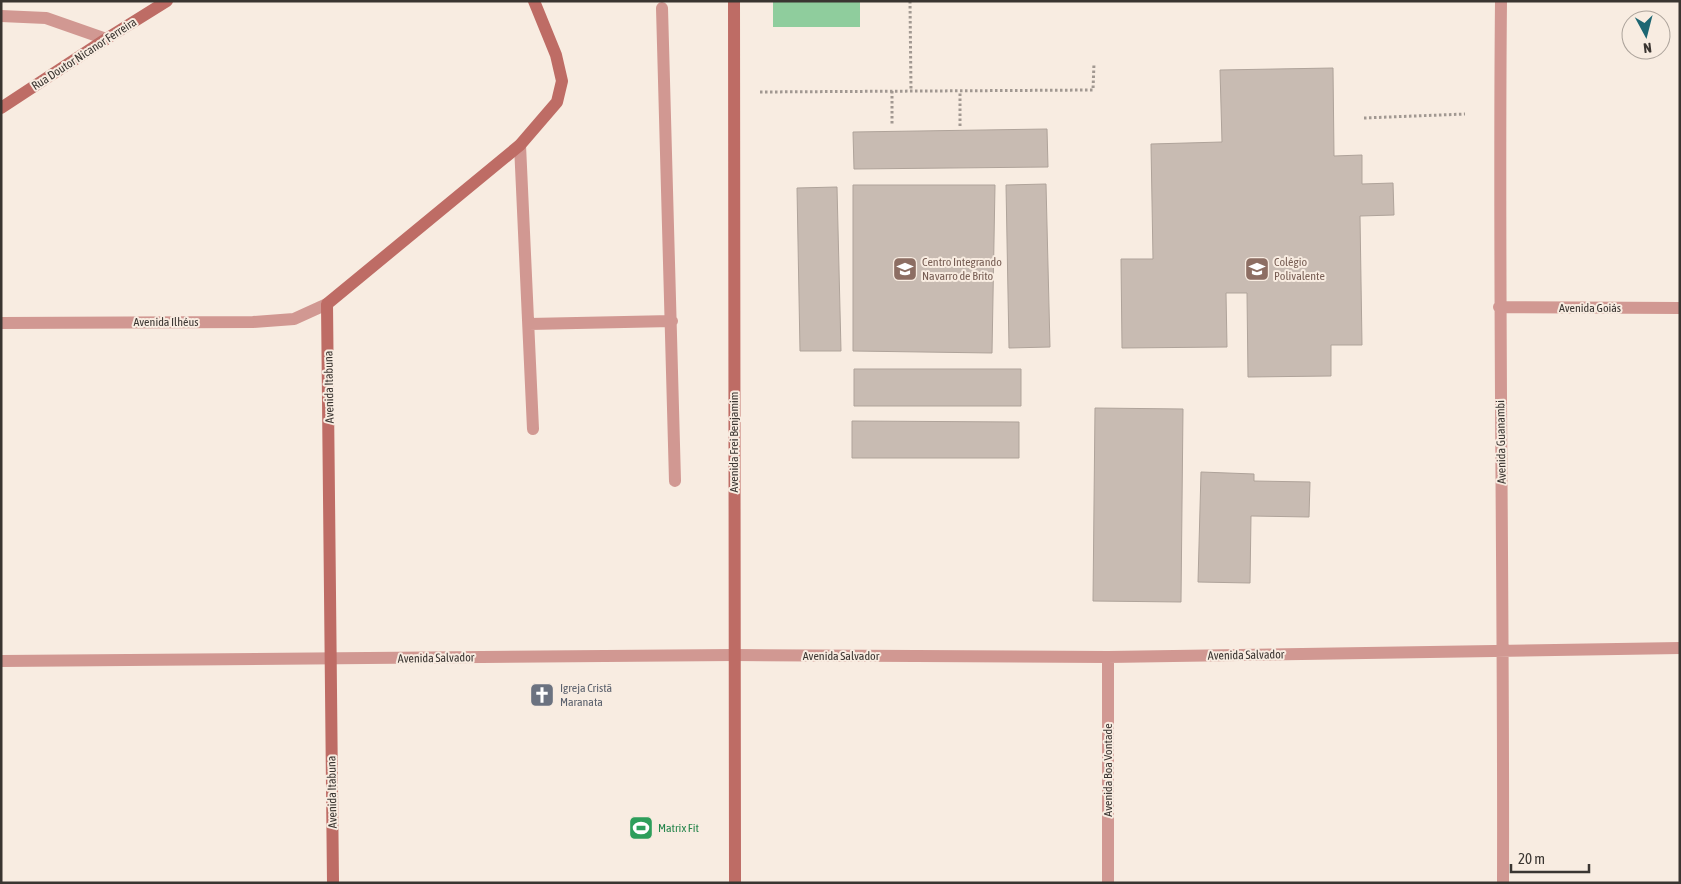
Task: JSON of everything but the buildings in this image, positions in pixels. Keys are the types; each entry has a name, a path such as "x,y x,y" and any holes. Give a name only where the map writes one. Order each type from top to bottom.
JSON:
{"street":[{"name":"Rua Doutor Nicanor Ferreira","path":"1,108 167,1"},
{"path":"327,304 520,145 557,102 562,81 556,54 534,1"},
{"name":"Avenida Frei Benjamim","path":"734,1 735,883"},
{"name":"Avenida Guanambi","path":"1501,1 1500,307 1504,652 1504,883"},
{"path":"662,8 675,481"},
{"path":"1,16 46,18 106,39"},
{"path":"520,145 533,429"},
{"name":"Avenida Ilhéus","path":"1,323 253,322 294,319 327,304"},
{"name":"Avenida Itabuna","path":"327,304 333,883"},
{"name":"Avenida Goiás","path":"1500,307 1680,308"},
{"path":"529,324 672,321"},
{"name":"Avenida Salvador","path":"1,661 734,655 1108,658 1680,648"},
{"name":"Avenida Boa Vontade","path":"1108,658 1108,883"}],"path":[{"path":"910,1 911,91"},
{"path":"760,92 1093,90 1094,63"},
{"path":"892,91 892,125"},
{"path":"960,91 960,126"},
{"path":"1364,118 1465,114"}],"green space":[{"path":"773,1 860,1 860,27 773,27"}],"place":[{"name":"Centro Integrando Navarro de Brito","path":"905,269"},
{"name":"Colégio Polivalente","path":"1257,269"},
{"name":"Igreja Cristã Maranata","path":"542,695"},
{"name":"Matrix Fit","path":"641,828"}]}
